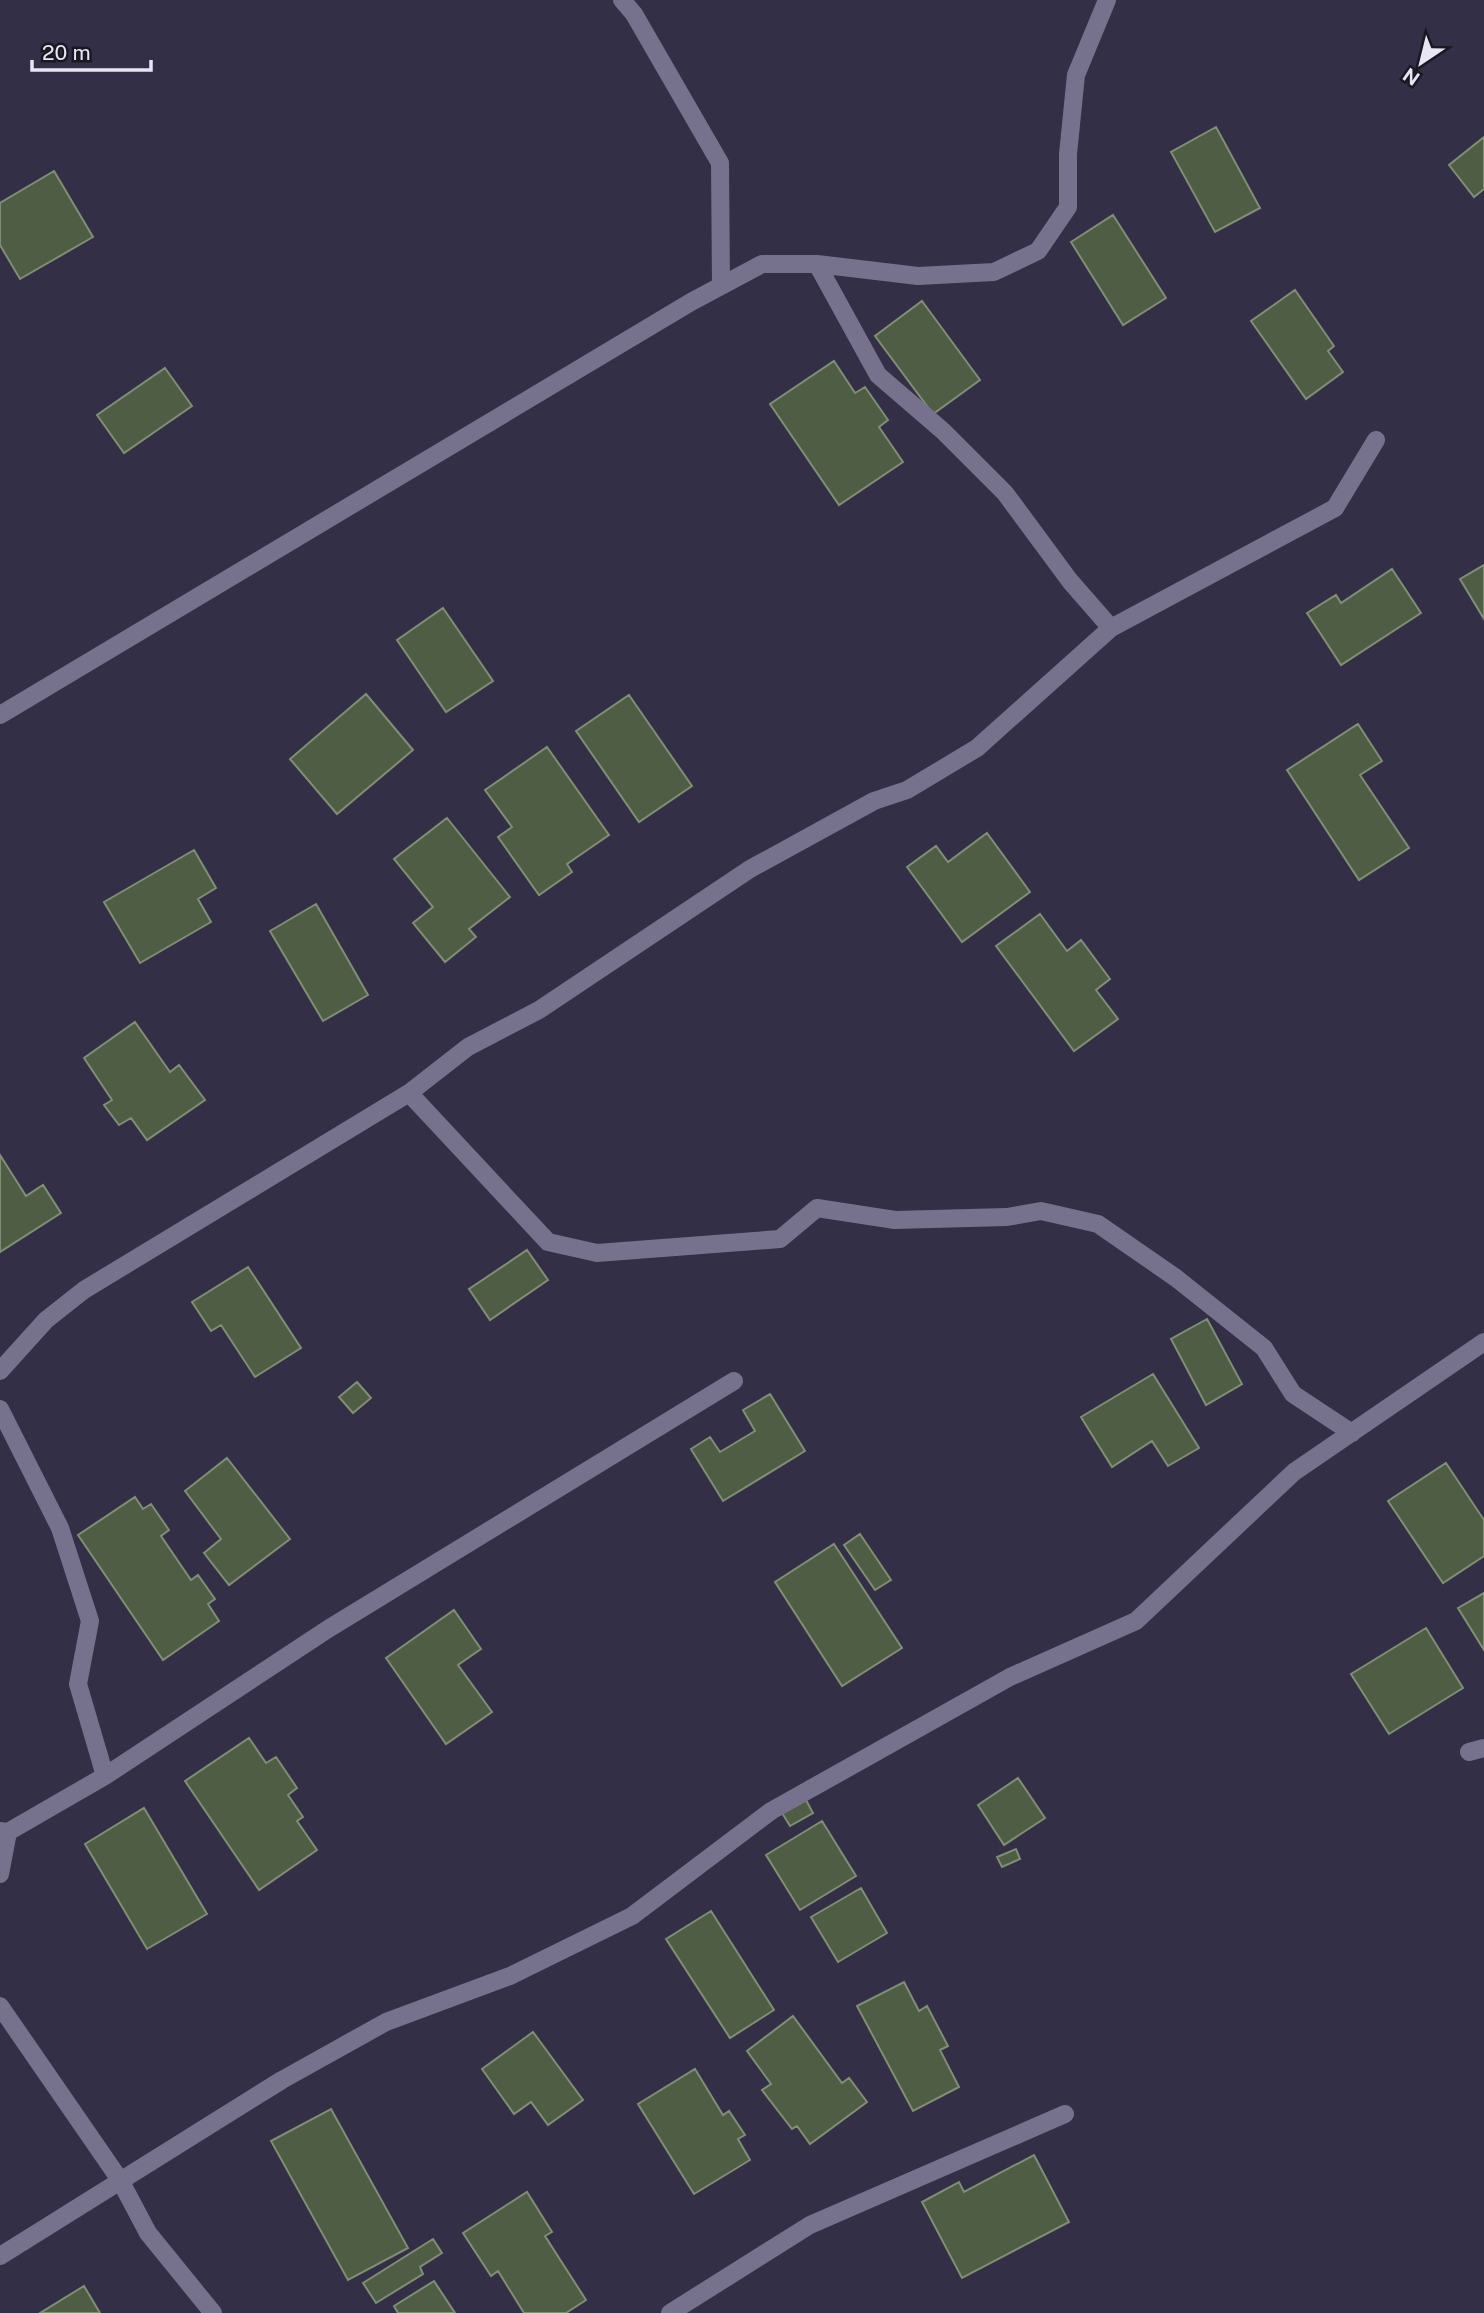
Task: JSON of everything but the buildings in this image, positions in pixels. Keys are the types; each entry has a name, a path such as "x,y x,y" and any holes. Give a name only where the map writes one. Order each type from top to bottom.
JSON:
{"street":[{"path":"622,0 634,14 720,163 721,286"},
{"path":"0,715 762,264 817,264 918,276 994,272 1038,251 1068,207 1068,154 1076,75 1107,0"},
{"path":"817,264 878,375 943,431 1005,493 1070,581 1111,628"},
{"path":"0,1371 46,1320 84,1290 409,1093 468,1047 539,1010 750,869 874,801 907,790 976,748 1111,628 1335,508 1377,440"},
{"path":"409,1093 548,1242 597,1253 780,1239 817,1208 895,1220 1007,1217 1041,1211 1098,1224 1176,1278 1264,1348 1293,1394 1352,1433"},
{"path":"0,2256 282,2080 387,2022 510,1976 632,1916 771,1811 1010,1677 1136,1621 1294,1472 1484,1342"},
{"path":"0,1874 4,1832 105,1776 328,1629 734,1381"},
{"path":"0,1409 60,1528 90,1621 78,1684 105,1776"},
{"path":"0,2006 120,2180 148,2234 213,2313"},
{"path":"670,2313 810,2225 1065,2114"}]}
